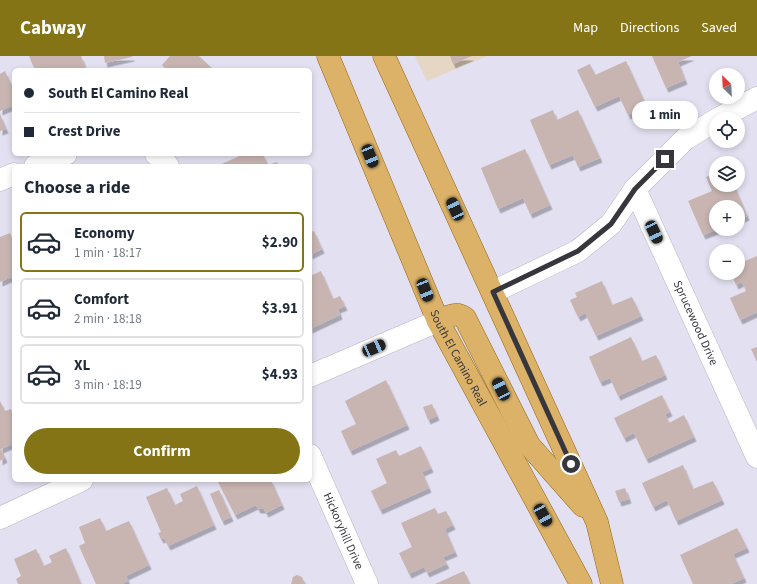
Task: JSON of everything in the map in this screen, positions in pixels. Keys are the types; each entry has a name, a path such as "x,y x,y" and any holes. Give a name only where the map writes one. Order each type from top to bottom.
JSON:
{"main road":[{"name":"South El Camino Real","path":"328,56 438,321 581,584"},
{"path":"384,56 597,522 612,584"},
{"path":"438,321 456,314 461,314 465,318 529,445 597,522"}],"street":[{"path":"732,112 757,98"},
{"path":"493,292 578,251 611,224 635,189 685,139 709,125"},
{"path":"40,164 61,156"},
{"path":"158,156 166,164"},
{"path":"0,180 12,175"},
{"name":"Sprucewood Drive","path":"635,189 755,449"},
{"path":"312,375 438,321"},
{"name":"Hickoryhill Drive","path":"312,460 367,584"},
{"path":"0,518 78,482"}],"shaded area":[{"path":"415,56 487,56 427,81"}],"building":[{"path":"29,56 81,56 86,68 34,68"},
{"path":"104,56 132,56 132,57 105,63"},
{"path":"170,56 199,56 212,68 165,68 162,65"},
{"path":"450,56 472,56 453,64"},
{"path":"652,56 692,56 678,62 685,80 666,88"},
{"path":"626,61 647,107 628,115 619,96 595,107 577,70 590,64 595,75"},
{"path":"5,71 11,85 12,84 12,106 0,111 0,74"},
{"path":"553,110 557,120 578,110 600,158 578,167 573,155 549,165 530,120"},
{"path":"0,114 6,129 0,131"},
{"path":"525,149 550,205 530,214 523,198 498,209 481,168"},
{"path":"240,156 264,156 268,164 222,164"},
{"path":"709,176 709,184 706,177"},
{"path":"710,192 737,192 740,200 709,200 709,233 703,235 688,201"},
{"path":"314,231 322,249 312,254 312,232"},
{"path":"10,233 12,238 12,277 0,282 0,237"},
{"path":"757,256 757,312 740,320 730,298 746,291 742,282 736,285 734,280 745,280 745,261"},
{"path":"321,271 333,299 340,296 345,306 338,309 340,315 312,328 312,275"},
{"path":"602,281 612,305 632,297 641,316 596,336 585,313 578,317 570,300 577,297 575,293"},
{"path":"631,337 642,361 656,355 665,375 618,396 610,378 600,382 589,357"},
{"path":"757,347 757,362 751,349"},
{"path":"386,380 407,425 350,451 341,431 356,424 345,401"},
{"path":"662,395 670,412 665,414 669,423 684,415 694,437 646,459 634,433 624,438 614,418"},
{"path":"0,401 5,411 11,409 12,411 12,444 1,449 5,458 0,461"},
{"path":"432,404 437,416 428,420 423,407"},
{"path":"421,446 431,468 422,472 429,488 380,510 371,491 387,483 376,459 396,450 399,456"},
{"path":"683,465 693,489 713,481 722,500 676,521 667,500 653,507 642,483"},
{"path":"218,482 272,482 282,505 266,513 264,509 258,509 256,505 235,515"},
{"path":"197,486 214,525 168,546 164,538 161,539 158,533 161,532 146,497 167,488 175,505 183,501 180,494"},
{"path":"625,488 629,499 619,502 615,491"},
{"path":"219,490 231,517 222,521 210,494"},
{"path":"435,508 438,514 446,511 453,525 445,529 455,552 443,557 447,564 427,573 424,567 409,574 399,553 412,547 401,523"},
{"path":"100,518 106,531 129,521 149,565 126,576 128,581 122,584 96,584 79,546 85,543 79,527"},
{"path":"737,528 747,548 733,554 744,578 731,584 693,584 680,555"},
{"path":"66,548 81,584 18,584 16,579 21,576 14,559 36,549 44,566 52,562 49,556"},
{"path":"464,571 470,584 435,584"},
{"path":"297,575 302,577 305,584 291,584 293,577"}],"route":[{"path":"571,464 493,292 578,251 611,224 635,189 665,159"}]}
